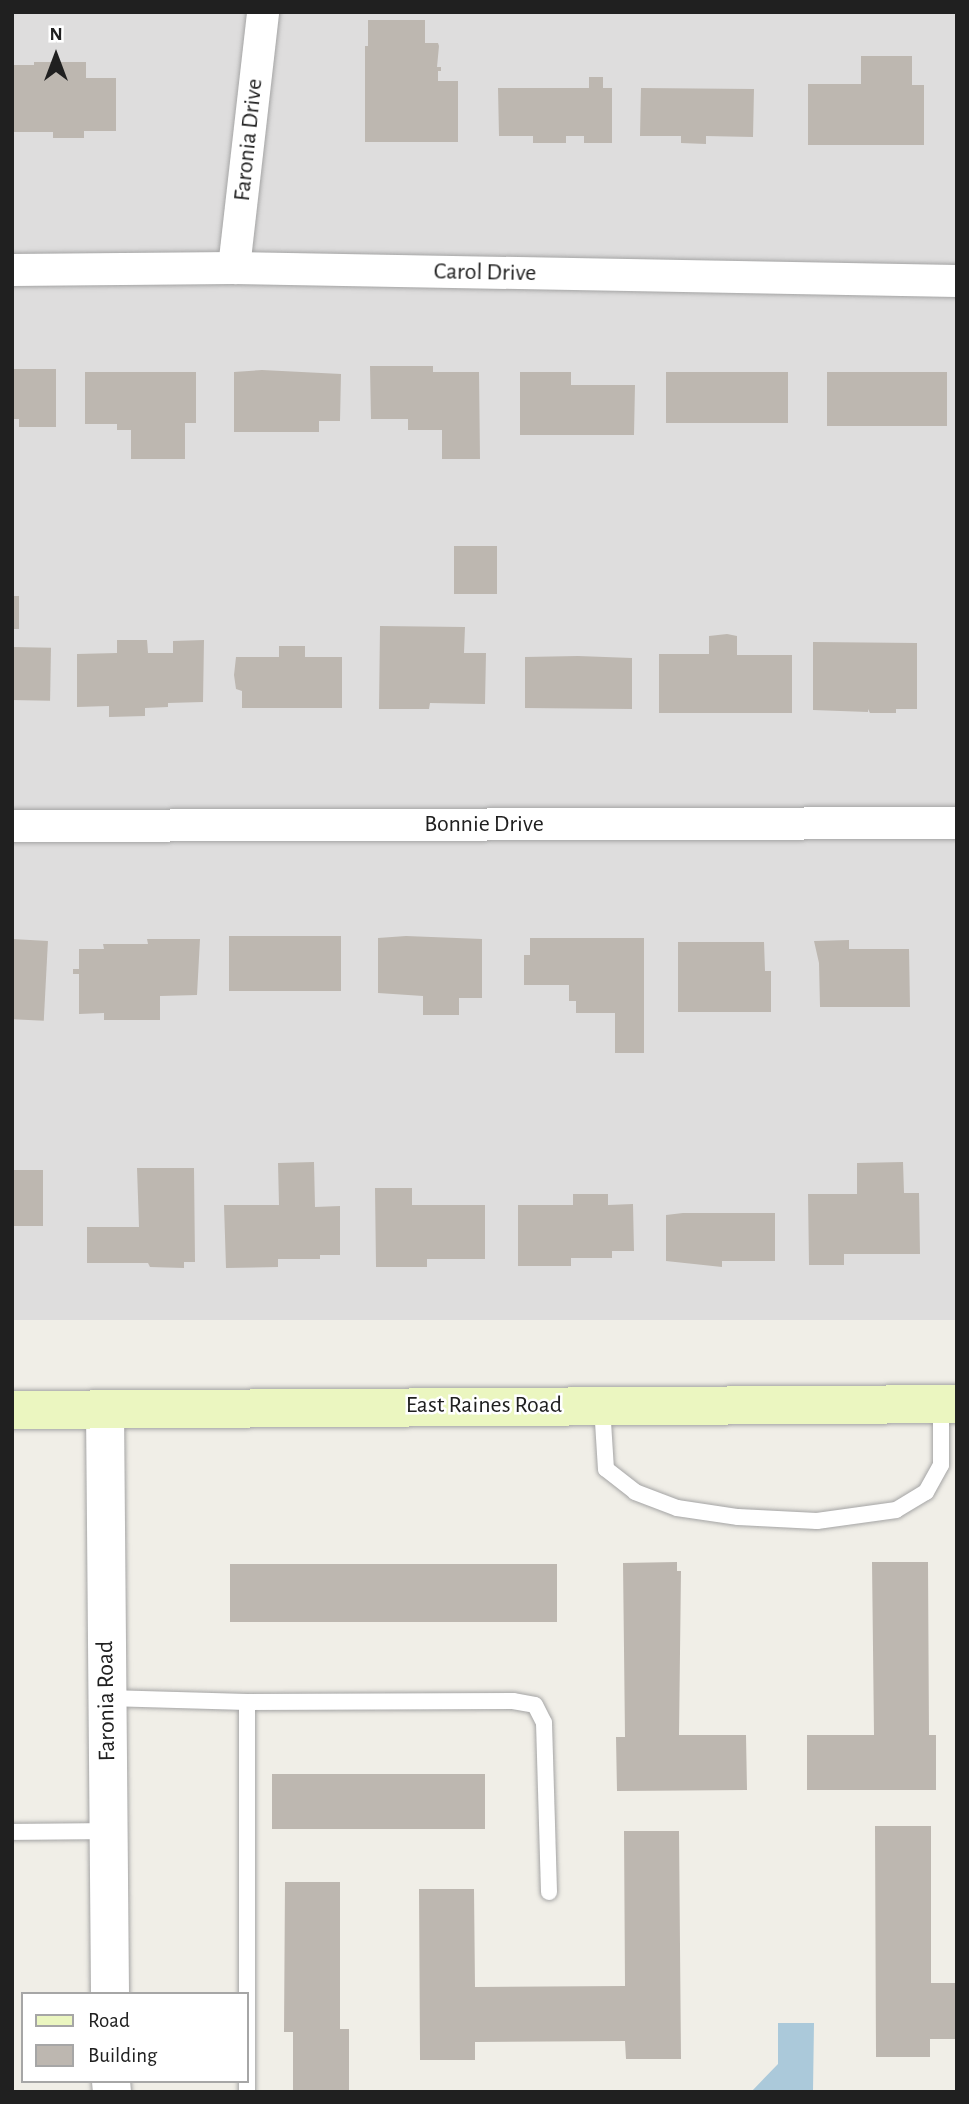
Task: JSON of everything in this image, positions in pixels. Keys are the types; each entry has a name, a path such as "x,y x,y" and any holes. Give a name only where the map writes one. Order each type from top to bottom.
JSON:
{"main road":[{"name":"East Raines Road","path":"12,1410 949,1404"}],"street":[{"name":"Faronia Drive","path":"234,268 263,12"},
{"name":"Carol Drive","path":"12,270 234,268 957,281"},
{"name":"Bonnie Drive","path":"12,826 957,823"},
{"name":"Faronia Road","path":"105,1409 110,1992"}],"lane":[{"path":"601,1406 606,1469 635,1492 677,1508 738,1517 817,1521 896,1510 926,1492 941,1465 949,1404"},
{"path":"107,1698 247,1702 513,1701 535,1705 544,1723 549,1892"},
{"path":"247,1702 247,1992"},
{"path":"12,1832 108,1831"}],"shaded area":[{"path":"12,12 957,12 957,1320 12,1320"}],"water":[{"path":"778,2023 814,2023 813,2092 751,2092 778,2064"}],"building":[{"path":"368,20 425,20 425,43 438,43 439,46 437,67 441,67 441,71 438,71 438,81 458,81 458,142 365,142 365,46 368,46"},
{"path":"861,56 912,56 912,85 924,85 924,145 808,145 808,84 861,84"},
{"path":"34,62 86,62 86,78 116,78 116,131 84,131 84,138 53,138 53,132 12,132 12,65 34,65"},
{"path":"589,77 603,77 603,88 612,88 612,143 584,143 584,136 566,136 566,143 533,143 533,136 499,136 498,88 589,88"},
{"path":"641,88 754,89 753,137 706,136 706,144 681,143 681,136 640,136"},
{"path":"370,366 433,366 433,372 479,372 480,459 442,459 442,430 408,430 408,419 371,419"},
{"path":"12,369 56,369 56,427 19,427 19,419 12,419"},
{"path":"262,370 341,374 340,421 319,421 319,432 234,432 234,372"},
{"path":"85,372 196,372 196,423 185,423 185,459 131,459 131,430 117,430 117,424 85,424"},
{"path":"520,372 571,372 571,385 635,385 634,435 520,435"},
{"path":"666,372 788,372 788,423 666,423"},
{"path":"827,372 947,372 947,426 827,426"},
{"path":"454,546 497,546 497,594 454,594"},
{"path":"12,596 19,596 19,629 12,629"},
{"path":"380,626 465,627 464,653 486,653 485,704 430,703 429,709 379,709"},
{"path":"709,636 737,636 737,655 792,655 792,713 659,713 659,654 709,654"},
{"path":"117,640 147,640 148,653 173,653 173,641 204,640 203,702 168,703 168,707 145,708 145,716 109,717 109,706 77,707 77,654 117,653"},
{"path":"813,642 917,643 917,709 896,709 896,713 870,713 868,709 868,712 813,710"},
{"path":"279,646 305,646 305,657 342,657 342,708 242,708 242,691 236,689 234,675 236,657 279,657"},
{"path":"12,647 51,648 50,701 12,700"},
{"path":"525,657 632,658 632,709 525,708"},
{"path":"229,936 341,936 341,991 229,991"},
{"path":"406,936 482,939 482,998 459,998 459,1015 423,1015 423,996 378,993 378,938"},
{"path":"530,938 644,938 644,1053 615,1053 615,1013 576,1013 576,1001 569,1001 569,985 524,985 524,955 530,955"},
{"path":"12,939 48,941 44,1021 12,1019"},
{"path":"147,939 200,939 197,995 160,996 160,1020 104,1020 104,1013 79,1014 79,974 73,974 73,969 79,969 79,949 104,949 103,944 148,944"},
{"path":"849,940 849,949 909,949 910,1007 820,1007 819,963 814,941"},
{"path":"678,942 764,942 765,971 771,971 771,1012 678,1012"},
{"path":"314,1162 315,1207 340,1206 340,1255 320,1255 320,1259 278,1259 278,1267 226,1268 224,1205 279,1205 278,1163"},
{"path":"903,1162 904,1193 919,1193 920,1254 844,1254 844,1265 809,1265 808,1194 857,1194 857,1163"},
{"path":"137,1168 194,1168 195,1262 184,1262 184,1268 150,1267 148,1263 87,1263 87,1227 139,1227"},
{"path":"12,1170 43,1170 43,1226 12,1226"},
{"path":"375,1188 412,1188 412,1205 485,1205 485,1259 427,1259 427,1267 376,1267"},
{"path":"573,1194 608,1194 608,1205 633,1204 634,1251 612,1251 612,1258 571,1258 571,1266 518,1266 518,1205 573,1205"},
{"path":"775,1213 775,1261 722,1261 722,1267 666,1261 666,1215"},
{"path":"677,1562 677,1571 681,1571 679,1735 746,1735 747,1790 617,1791 616,1737 625,1737 623,1563"},
{"path":"872,1562 928,1562 929,1735 936,1735 936,1790 807,1790 807,1735 874,1735"},
{"path":"230,1564 557,1564 557,1622 230,1622"},
{"path":"272,1774 485,1774 485,1829 272,1829"},
{"path":"875,1826 931,1826 931,1983 957,1983 957,2039 930,2039 930,2057 876,2057"},
{"path":"624,1831 679,1831 681,2059 626,2059 625,2041 475,2042 475,2060 420,2060 419,1889 474,1889 475,1987 625,1986"},
{"path":"285,1882 340,1882 340,2029 349,2029 349,2092 293,2092 293,2032 284,2032"}]}
